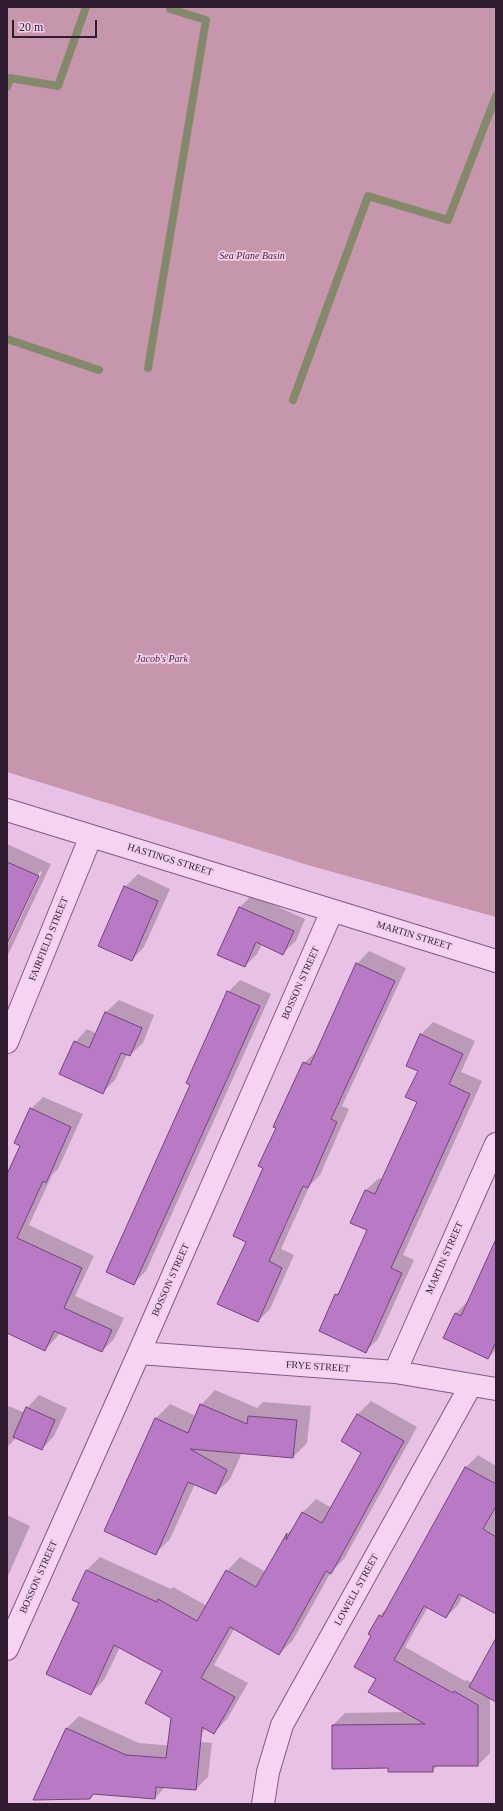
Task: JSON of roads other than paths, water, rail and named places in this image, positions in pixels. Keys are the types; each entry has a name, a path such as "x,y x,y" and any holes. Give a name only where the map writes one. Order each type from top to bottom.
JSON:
{"street":[{"name":"HASTINGS STREET","path":"7,810 332,911"},
{"name":"FAIRFIELD STREET","path":"7,1042 91,836"},
{"name":"MARTIN STREET","path":"332,911 496,961"},
{"name":"BOSSON STREET","path":"7,1649 140,1353 332,911"},
{"name":"MARTIN STREET","path":"395,1372 496,1144"},
{"name":"FRYE STREET","path":"140,1353 395,1372 496,1389"},
{"name":"LOWELL STREET","path":"263,1804 268,1772 282,1725 470,1384"}],"waterway":[{"path":"7,87 10,78 58,86 86,7"},
{"path":"148,368 206,20 170,9 170,7"},
{"path":"293,400 368,196 448,220 496,96"},
{"path":"7,339 99,370"}],"park label":[{"name":"Sea Plane Basin","path":"252,256"},
{"name":"Jacob's Park","path":"162,659"}]}
